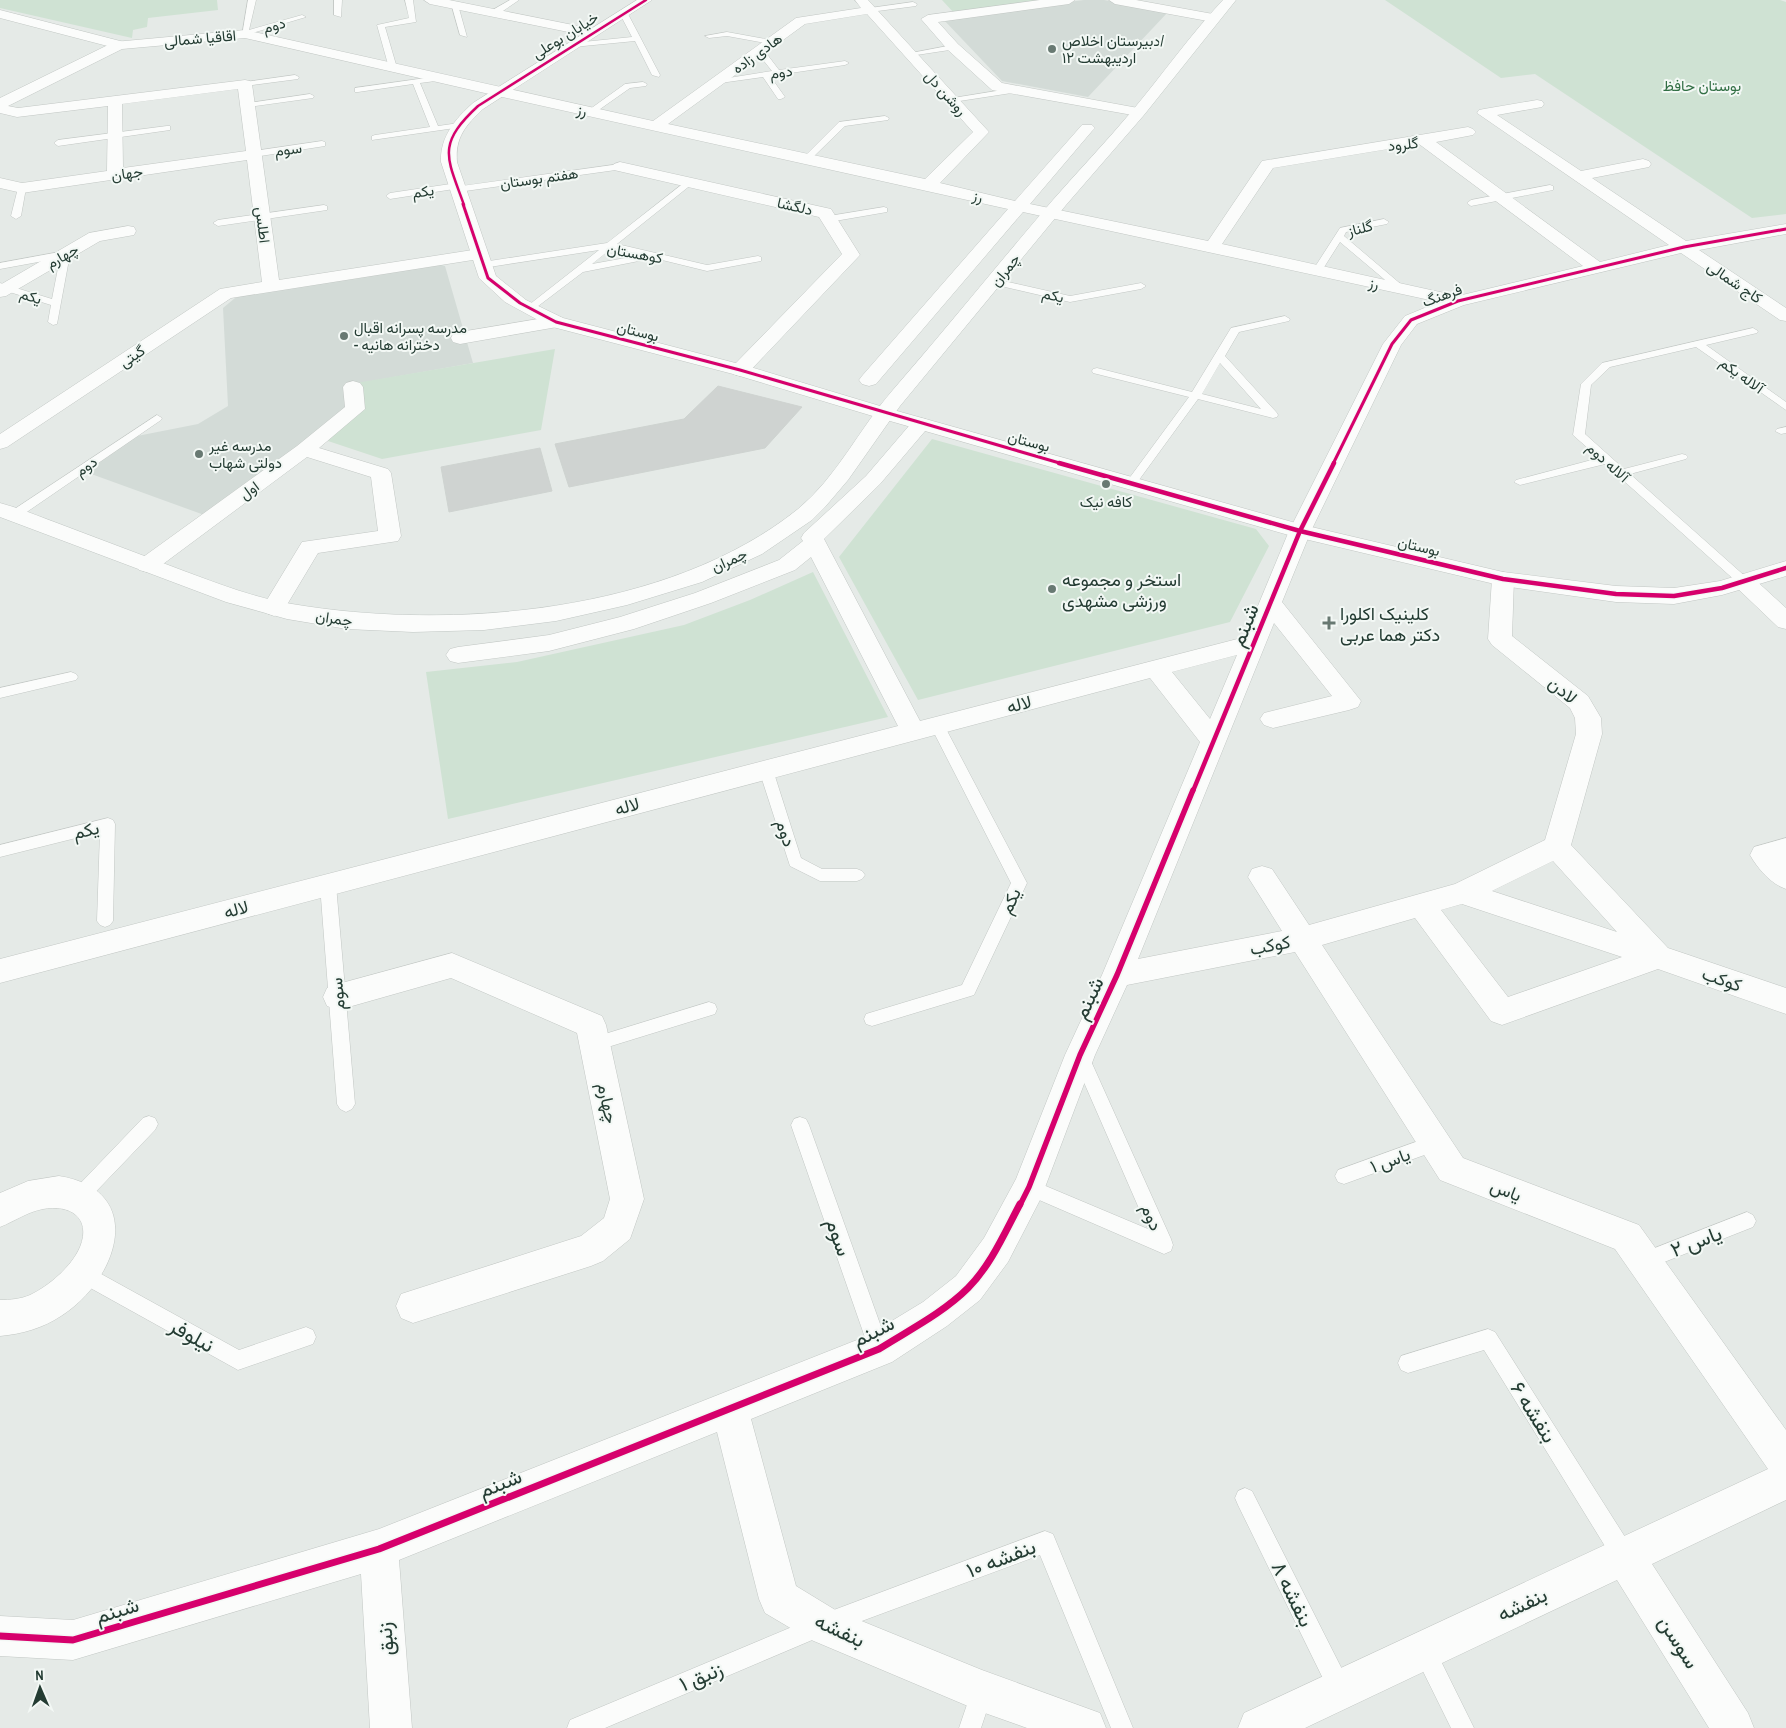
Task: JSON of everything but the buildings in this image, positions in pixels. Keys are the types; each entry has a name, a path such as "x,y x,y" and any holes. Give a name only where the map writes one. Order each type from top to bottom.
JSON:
{"street":[{"path":"430,0 593,33"},
{"name":"خیابان بوعلی","path":"498,92 646,0"},
{"path":"1069,0 941,10 928,18 953,47 997,87 1138,112"},
{"path":"1115,0 1213,18"},
{"name":"چمران","path":"7,512 229,596 274,608 355,622 394,625 436,624 534,616 639,594 690,578 756,548 804,516 833,487 884,413 1138,112 1227,1"},
{"name":"هادی زاده","path":"656,126 801,21 866,5"},
{"name":"روشن دل","path":"866,5 981,132 929,185"},
{"path":"0,14 119,46"},
{"name":"اقاقیا شمالی","path":"0,104 119,46 245,34 498,92"},
{"path":"0,108 17,113 245,84"},
{"name":"اطلس","path":"245,84 271,286"},
{"path":"0,88 22,94"},
{"name":"رز","path":"498,92 929,185 1050,214 1212,247 1458,301"},
{"name":"بوستان","path":"498,92 478,106 459,125 448,148 449,162 488,278 501,292 529,310 556,322 740,370 921,424 1300,530 1503,579 1616,594 1674,596 1722,588 1786,568"},
{"path":"115,100 115,174"},
{"name":"کاج شمالی","path":"1538,104 1484,113 1786,316"},
{"path":"869,380 1088,128"},
{"path":"1422,139 1468,132"},
{"name":"گلرود","path":"1212,247 1268,164 1422,139 1597,268"},
{"name":"جهان","path":"0,183 22,188 254,154"},
{"path":"1578,176 1643,164"},
{"name":"دلگشا","path":"620,167 825,213 851,256 740,370"},
{"name":"فرهنگ","path":"1300,530 1392,344 1411,320 1458,301 1684,247 1786,229"},
{"name":"چهارم","path":"2,289 95,237 128,231"},
{"path":"271,286 481,260"},
{"name":"گیتی","path":"0,444 226,294 271,286"},
{"path":"460,338 556,322"},
{"name":"اول","path":"147,565 304,450 355,409 352,387"},
{"path":"921,424 873,480 812,538 925,728"},
{"path":"274,608 310,548 390,536 381,472 304,450"},
{"name":"شبنم","path":"0,1636 73,1640 379,1549 879,1349 935,1314 968,1288 996,1250 1029,1187 1080,1055 1117,975 1300,530"},
{"path":"458,655 549,643 626,623 703,598 787,565 815,543"},
{"name":"لادن","path":"1503,579 1500,639 1579,702 1588,718 1589,734 1557,847"},
{"path":"1743,581 1786,621"},
{"path":"1270,602 1349,701 1273,719"},
{"name":"لاله","path":"0,971 1255,642"},
{"path":"1156,668 1214,742"},
{"path":"1421,905 1502,1012 1658,957 1557,847 1462,893"},
{"path":"1786,849 1764,855 1786,878"},
{"name":"یاس","path":"1262,877 1452,1169 1627,1237 1786,1462"},
{"name":"کوکب","path":"1117,975 1302,939 1462,893 1786,1001"},
{"name":"چهارم","path":"338,997 452,966 591,1025 596,1044 628,1199 618,1228 592,1250 413,1306"},
{"path":"0,1211 30,1195 52,1191 71,1193 87,1201 96,1214 99,1232 95,1252 83,1273 64,1293 40,1309 16,1317 0,1318"},
{"name":"بنفشه","path":"730,1409 779,1599 823,1625 982,1691 1085,1728"},
{"name":"بنفشه","path":"1259,1728 1786,1480"},
{"name":"زنبق","path":"379,1549 391,1728"},
{"name":"سوسن","path":"1624,1556 1733,1728"}],"lane":[{"path":"245,34 252,0"},
{"path":"338,0 338,15"},
{"path":"392,68 381,24 413,20 409,0"},
{"path":"494,13 515,0"},
{"path":"866,5 913,4"},
{"path":"454,5 464,35"},
{"path":"624,14 656,75"},
{"name":"دوم","path":"245,34 302,18"},
{"path":"709,36 727,34 771,42"},
{"path":"573,45 637,39"},
{"path":"910,54 953,47"},
{"path":"760,51 777,73"},
{"name":"دوم","path":"716,82 845,63"},
{"path":"765,75 780,97"},
{"path":"245,84 295,77"},
{"path":"358,90 440,78"},
{"path":"416,82 435,129"},
{"path":"590,112 628,86 643,84"},
{"path":"953,100 1015,90"},
{"path":"248,105 310,96"},
{"path":"806,158 842,124 885,118"},
{"path":"375,138 459,125"},
{"path":"58,143 167,128"},
{"name":"سوم","path":"254,154 322,144"},
{"name":"هفتم بوستان","path":"458,187 620,167"},
{"path":"529,310 689,182"},
{"name":"یکم","path":"390,196 458,187"},
{"path":"16,216 22,188"},
{"path":"1471,203 1550,188"},
{"path":"218,223 324,208"},
{"path":"829,219 884,210"},
{"name":"گلناز","path":"1318,270 1343,230 1384,222"},
{"name":"گلناز","path":"1339,236 1400,288"},
{"name":"کوهستان","path":"481,260 610,245 707,268 758,258"},
{"path":"0,266 65,254"},
{"name":"یکم","path":"53,322 65,254"},
{"path":"580,269 657,256"},
{"name":"یکم","path":"995,282 1070,299 1141,286"},
{"name":"یکم","path":"2,289 56,303"},
{"path":"1132,482 1195,396 1234,330 1285,319"},
{"name":"آلاله دوم","path":"1743,581 1578,436 1586,384 1606,365 1752,331"},
{"name":"آلاله یکم","path":"1697,343 1786,407"},
{"path":"1097,371 1273,415 1219,356"},
{"name":"دوم","path":"7,512 157,418"},
{"path":"1621,473 1682,457"},
{"path":"1520,482 1606,460"},
{"path":"0,693 71,677"},
{"name":"یکم","path":"872,1019 968,990 1019,883 925,728"},
{"name":"دوم","path":"766,770 795,862 820,874 857,876"},
{"name":"یکم","path":"0,851 108,824 105,921"},
{"name":"سوم","path":"328,885 346,1104"},
{"path":"596,1044 709,1009"},
{"name":"دوم","path":"1029,1187 1164,1245 1080,1055"},
{"path":"79,1197 149,1124"},
{"name":"سوم","path":"800,1125 879,1349"},
{"name":"یاس ۱","path":"1344,1176 1435,1143"},
{"name":"یاس ۲","path":"1644,1261 1748,1221"},
{"name":"نیلوفر","path":"83,1273 238,1360 306,1338"},
{"name":"بنفشه ۶","path":"1408,1363 1488,1339 1624,1556"},
{"name":"بنفشه ۸","path":"1246,1498 1340,1690"},
{"name":"بنفشه ۱۰","path":"823,1625 1046,1542 1122,1728"},
{"name":"زنبق ۱","path":"578,1728 823,1625"},
{"path":"1424,1651 1463,1728"},
{"path":"970,1728 982,1691"}],"shaded area":[{"name":"دبیرستان اخلاص/ ۱۲ اردیبهشت","path":"1084,0 1104,0 1168,12 1088,97 1002,81 942,18"},
{"name":"مدرسه پسرانه اقبال - دخترانه هانیه","path":"436,264 445,266 473,363 349,385 350,409 207,516 83,471 132,437 198,424 228,406 223,308 235,298"}],"green space":[{"path":"0,0 217,0 218,10 148,18 147,27 133,30 132,38 0,8"},
{"path":"942,0 1054,0 954,13"},
{"name":"بوستان حافظ","path":"1385,0 1780,0 1786,2 1786,214 1752,218 1535,74 1501,78"},
{"path":"555,349 541,430 382,459 328,441 333,431 360,409 356,383"},
{"name":"استخر و مجموعه ورزشی مشهدی","path":"932,439 1256,529 1269,546 1230,622 918,700 839,557"},
{"path":"813,572 888,717 448,819 426,672 517,662 684,625 750,600"}],"cycle path":[{"path":"646,0 478,106 464,119 454,134 448,148 449,162 488,278 511,298 537,313 556,322 740,370 883,413 1300,531 1503,579 1616,594 1674,596 1722,588 1786,568"},
{"path":"0,1636 73,1640 379,1549 879,1349 935,1314 968,1288 996,1250 1029,1187 1080,1055 1117,975 1300,531 1392,344 1411,320 1458,301 1684,247 1786,229"}],"place":[{"name":"دبیرستان اخلاص/ ۱۲ اردیبهشت","path":"1052,49"},
{"name":"مدرسه پسرانه اقبال - دخترانه هانیه","path":"344,336"},
{"name":"مدرسه غیر دولتی شهاب","path":"199,454"},
{"name":"کافه نیک","path":"1106,484"},
{"name":"استخر و مجموعه ورزشی مشهدی","path":"1052,589"},
{"name":"کلینیک اکلورا دکتر هما عربی","path":"1329,623"}]}
